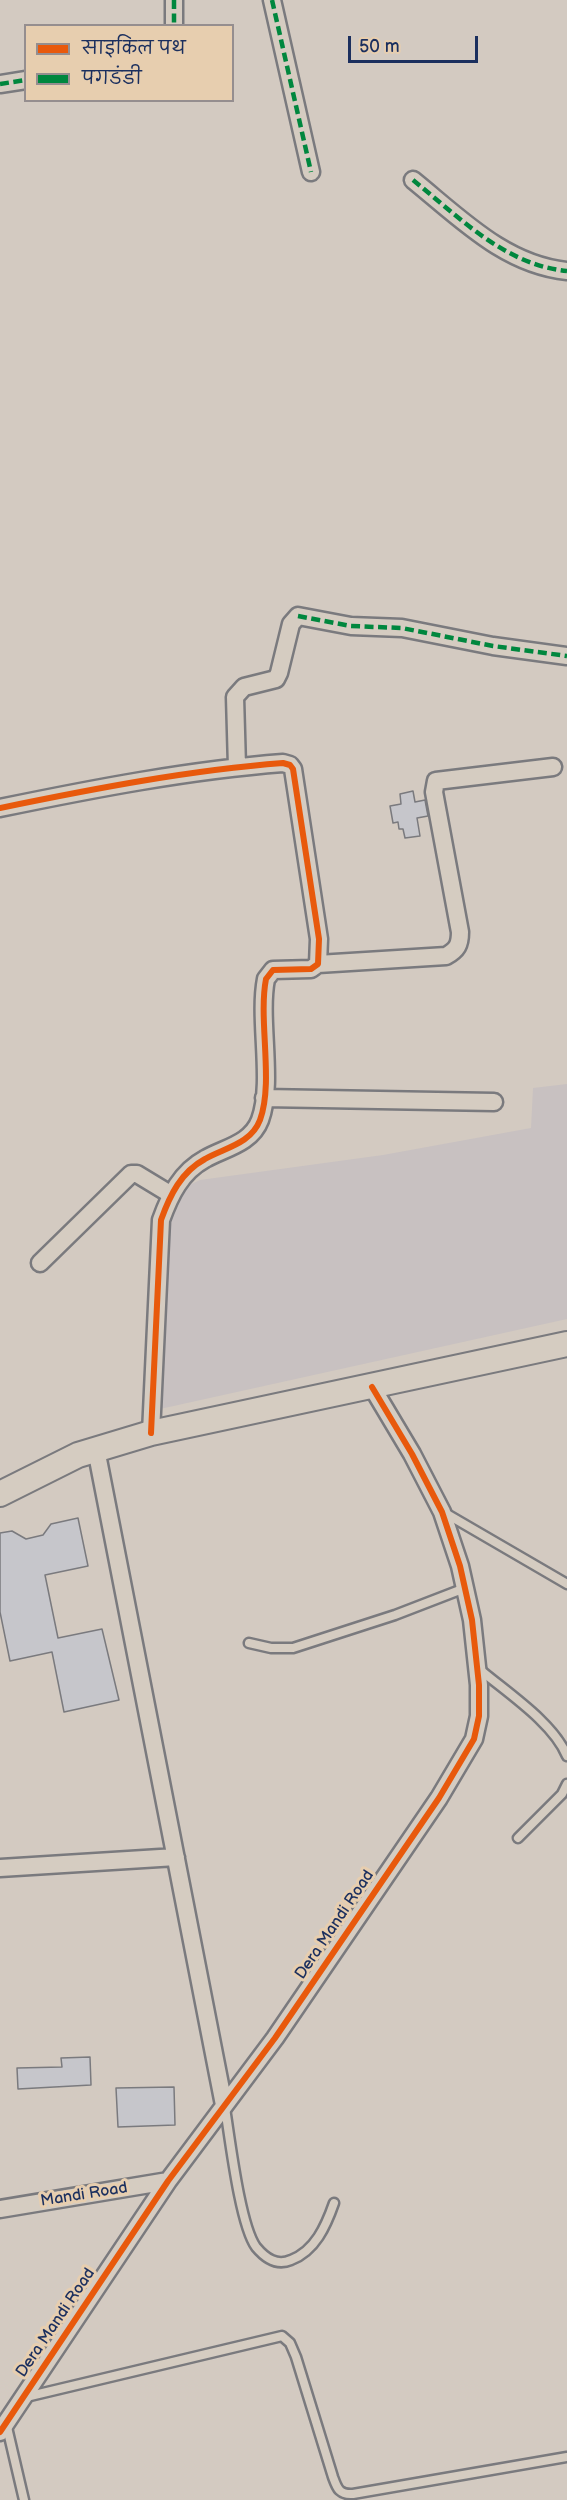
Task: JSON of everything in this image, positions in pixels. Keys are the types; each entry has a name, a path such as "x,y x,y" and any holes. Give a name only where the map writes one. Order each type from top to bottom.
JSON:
{"street":[{"path":"174,0 174,24"},
{"path":"272,0 311,172"},
{"path":"0,84 24,80"},
{"path":"413,180 499,249 545,269 567,271"},
{"path":"237,767 235,698 244,687 276,679 291,624 298,616 351,626 412,630 493,646 567,656"},
{"path":"0,808 76,792 237,767 283,763 290,765 293,769 319,939 318,964"},
{"path":"151,1433 160,1220 170,1194 182,1178 204,1159 239,1143 250,1135 260,1121 264,1098 266,979 273,970 311,969 318,964 446,956 454,951 460,943 460,932 434,792 436,782 553,767"},
{"path":"264,1098 494,1102"},
{"path":"40,1263 130,1174 137,1174 170,1194"},
{"path":"1,1491 96,1449 151,1433 567,1344"},
{"name":"Dera Mandi Road","path":"3,2427 168,2181 274,2038 458,1770 474,1738 479,1716 477,1668 472,1620 465,1588 442,1512 412,1454 372,1387"},
{"path":"96,1449 224,2105"},
{"path":"0,1868 176,1857"},
{"name":"Mandi Road","path":"0,2209 168,2181"}],"lane":[{"path":"442,1512 567,1584"},
{"path":"249,1643 271,1648 293,1648 395,1615 465,1588"},
{"path":"477,1668 544,1724 562,1745 567,1756"},
{"path":"518,1838 562,1794 567,1784"},
{"path":"224,2105 246,2221 255,2246 269,2259 282,2264 299,2258 313,2246 334,2204"},
{"path":"22,2398 282,2337 290,2343 296,2357 333,2477 342,2497 567,2457"},
{"path":"3,2427 24,2500"}],"shaded area":[{"path":"567,1084 567,1319 160,1409 170,1210 181,1189 200,1180 383,1155 531,1128 533,1088"}],"building":[{"path":"413,791 415,802 425,800 428,816 417,818 420,836 405,838 403,829 399,829 398,822 393,823 390,806 401,804 400,794"},
{"path":"78,1518 88,1566 45,1575 58,1638 102,1629 119,1700 64,1712 52,1652 10,1661 0,1612 0,1533 12,1531 26,1539 43,1535 51,1524"},
{"path":"90,2057 91,2085 18,2089 17,2068 62,2067 61,2058"},
{"path":"174,2087 175,2125 118,2127 116,2088"}],"marked path":[{"path":"174,0 174,24"},
{"path":"272,0 311,172"},
{"path":"0,84 24,80"},
{"path":"413,180 466,224 503,250 523,260 567,271"},
{"path":"298,616 351,626 402,628 493,646 567,656"}],"cycle path":[{"path":"0,808 105,787 212,770 283,763 290,765 293,769 319,939 318,964 311,969 273,970 266,979 264,995 266,1088 260,1120 256,1128 244,1140 205,1159 189,1170 173,1193 161,1220 151,1433"},
{"path":"0,2432 168,2181 275,2038 439,1798 474,1739 479,1716 479,1685 472,1620 460,1566 442,1512 412,1454 372,1387"}]}
